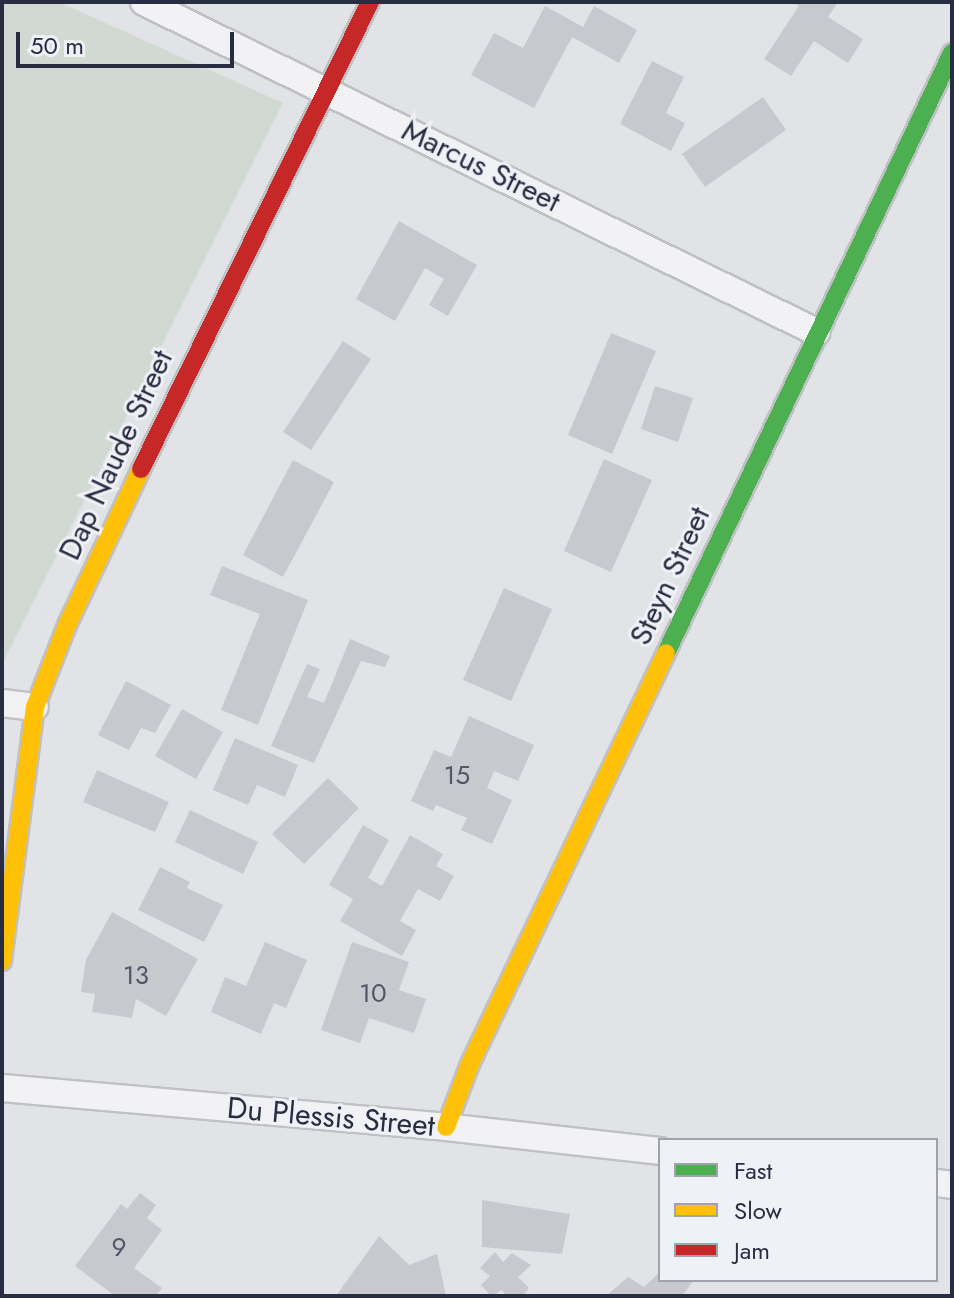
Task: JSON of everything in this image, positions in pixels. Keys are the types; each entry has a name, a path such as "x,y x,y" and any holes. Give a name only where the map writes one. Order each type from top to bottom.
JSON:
{"street":[{"name":"Marcus Street","path":"144,2 816,332"},
{"name":"Dap Naude Street","path":"2,961 35,707 68,623 186,373 370,2"},
{"name":"Steyn Street","path":"446,1127 477,1050 816,332 952,53"},
{"path":"2,703 35,707"},
{"name":"Du Plessis Street","path":"2,1088 446,1127 658,1151"}],"shaded area":[{"path":"2,2 59,2 283,103 2,665"}],"building":[{"path":"793,2 838,2 828,17 863,39 848,63 814,41 791,76 764,59 799,6"},
{"path":"545,6 583,27 594,6 637,30 619,63 572,37 534,108 471,75 494,33 523,48"},
{"path":"652,61 684,77 666,113 685,123 671,151 620,124"},
{"path":"763,97 786,130 705,187 682,154"},
{"path":"399,221 477,265 448,316 429,305 444,279 425,268 395,321 356,299"},
{"path":"611,333 656,351 612,454 568,435"},
{"path":"343,341 371,359 311,450 283,432"},
{"path":"655,386 693,398 678,442 641,429"},
{"path":"604,459 652,480 611,572 564,551"},
{"path":"293,460 334,482 283,577 243,555"},
{"path":"222,566 308,600 258,725 221,710 260,614 210,595"},
{"path":"504,588 552,609 511,701 463,680"},
{"path":"350,639 390,656 385,667 361,661 314,763 271,746 307,664 320,669 307,697 324,703"},
{"path":"126,681 171,705 155,733 141,728 129,750 98,735"},
{"path":"182,709 223,732 196,779 155,756"},
{"path":"469,716 534,745 518,781 494,771 487,788 512,800 492,844 461,830 467,818 436,805 433,811 411,801 434,750 451,757"},
{"path":"235,738 298,765 285,797 257,785 248,805 213,790"},
{"path":"97,770 169,802 155,832 83,802"},
{"path":"328,778 359,808 304,864 272,834"},
{"path":"190,810 258,842 243,874 175,842"},
{"path":"363,825 389,840 368,878 382,886 410,835 443,854 436,866 454,876 440,901 418,889 400,921 416,930 402,956 340,921 353,899 329,885"},
{"path":"160,867 190,882 187,888 223,905 204,942 138,910"},
{"path":"112,912 198,959 166,1016 136,999 132,1018 92,1012 95,994 81,992 86,960"},
{"path":"265,942 307,960 286,1008 274,1003 261,1034 211,1012 225,977 246,986"},
{"path":"352,942 409,962 399,990 426,999 414,1033 369,1018 360,1043 321,1030"},
{"path":"140,1193 156,1205 147,1218 162,1230 134,1268 162,1288 156,1296 115,1296 75,1266 121,1204 127,1209"},
{"path":"482,1200 570,1214 562,1254 482,1247"},
{"path":"379,1236 409,1265 437,1254 446,1296 336,1296"},
{"path":"495,1252 503,1262 512,1253 531,1265 518,1277 529,1288 523,1296 506,1296 502,1290 491,1296 481,1285 490,1276 480,1268"},
{"path":"658,1274 658,1282 692,1282 682,1296 606,1296 628,1277 644,1287"}],"traffic: fast":[{"path":"666,653 952,53"}],"traffic: slow":[{"path":"2,961 35,707 68,623 141,469"},
{"path":"446,1127 470,1064 666,653"}],"traffic: jam":[{"path":"141,469 370,2"}]}
